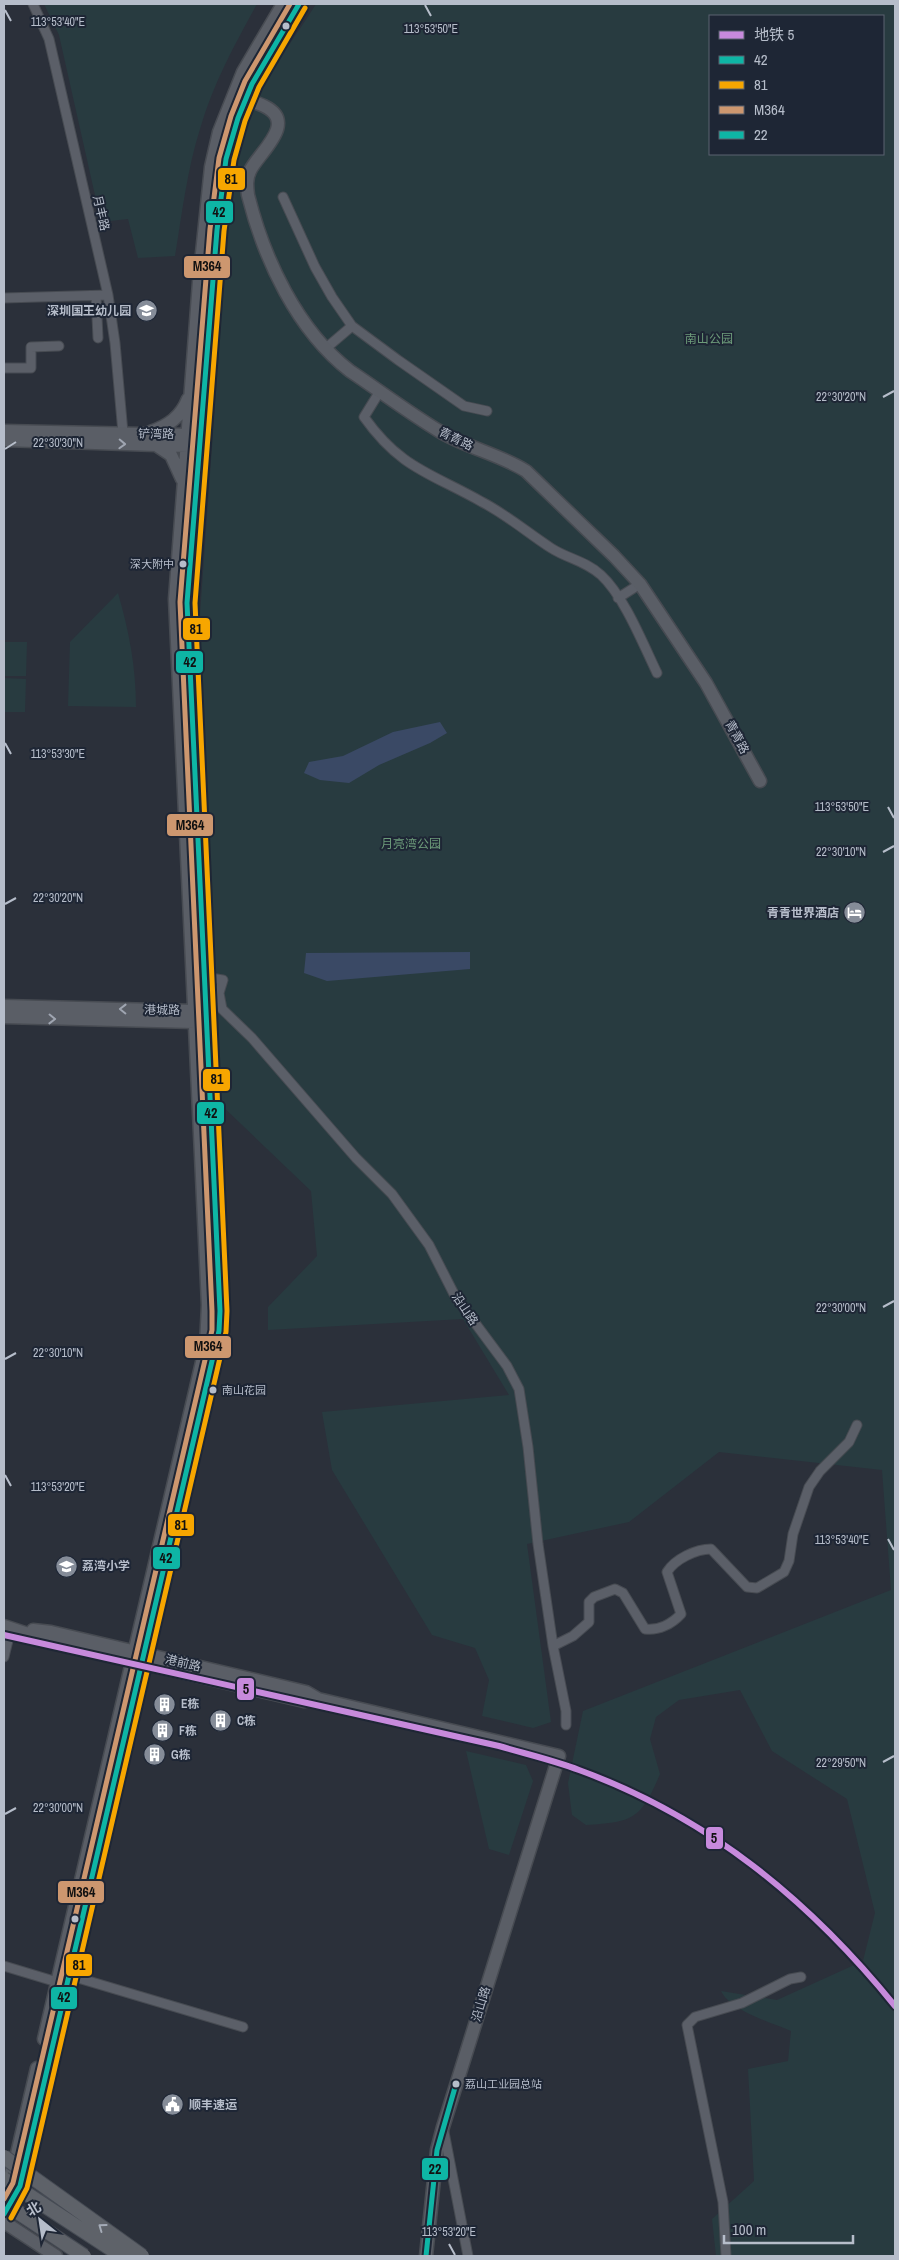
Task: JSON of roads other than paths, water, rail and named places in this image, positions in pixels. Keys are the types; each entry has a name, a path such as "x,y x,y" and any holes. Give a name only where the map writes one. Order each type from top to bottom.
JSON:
{"main road":[{"path":"4,2157 142,2256"},
{"path":"6,2176 122,2256"},
{"path":"4,2203 84,2256"}],"street":[{"name":"月丰路","path":"34,4 49,39 108,296 115,343 123,434"},
{"path":"198,1017 204,977 187,603 217,230 222,184 243,72 282,4"},
{"path":"4,2214 20,2186 203,1364 208,1305 198,1017 174,599 199,282 210,174 219,132 299,4"},
{"name":"青青路","path":"239,98 265,107 272,112 278,123 276,136 254,164 248,178 248,195 252,213 267,252 294,306 309,330 344,367 440,432 486,453 509,461 526,471 614,556 640,584 706,683 760,781"},
{"path":"283,197 315,267 332,297 352,326 464,406 487,411"},
{"path":"96,296 98,338"},
{"path":"4,298 108,296"},
{"path":"326,349 352,326"},
{"path":"4,368 31,368 31,347 59,346"},
{"path":"144,434 169,424 178,417 185,407 191,392"},
{"path":"380,392 364,417 398,456 433,478 496,510 552,549 585,563 602,576 618,598 657,673"},
{"name":"铲湾路","path":"4,431 144,434 200,442"},
{"name":"铲湾路","path":"4,440 156,445 187,440"},
{"path":"156,445 171,456 181,474 183,486"},
{"path":"618,598 640,584"},
{"name":"沿山路","path":"204,977 223,980 219,993 222,1009 252,1038 356,1158 392,1194 429,1245 455,1296 511,1373 519,1389 538,1544 553,1646 566,1711 566,1725"},
{"name":"港城路","path":"4,1006 198,1017"},
{"name":"港城路","path":"4,1018 198,1017"},
{"path":"553,1646 573,1636 588,1622 589,1602 594,1597 615,1589 623,1592 645,1629 653,1630 674,1622 681,1614 667,1572 671,1565 701,1549 711,1549 747,1587 757,1588 784,1572 789,1561 793,1534 809,1487 820,1472 849,1442 857,1425"},
{"path":"4,1657 10,1627"},
{"name":"港前路","path":"10,1627 49,1641 139,1657 304,1701 318,1699 559,1756"},
{"path":"4,2195 6,2176 139,1657"},
{"name":"沿山路","path":"426,2256 436,2158 443,2126 559,1756"},
{"path":"4,1966 57,1982"},
{"path":"68,1975 243,2027"},
{"path":"726,2256 723,2202 688,2025 695,2017 742,2003 782,1983 801,1977"},
{"path":"443,2126 468,2256"},
{"path":"6,2176 112,2256"},
{"path":"4,2222 56,2256"}],"water":[{"path":"440,722 447,733 430,743 379,765 349,783 320,780 304,773 309,762 343,756 393,732"},
{"path":"470,952 470,969 327,981 304,973 306,953"}],"metro line":[{"name":"5","path":"4,1635 499,1746 569,1766 626,1789 671,1812 713,1837 753,1866 791,1897 827,1931 862,1967 895,2006"}],"place":[{"name":"深圳国王幼儿园","path":"147,311"},
{"name":"深大附中","path":"183,564"},
{"name":"青青世界酒店","path":"855,913"},
{"name":"南山花园","path":"213,1390"},
{"name":"荔湾小学","path":"66,1566"},
{"name":"E栋","path":"165,1704"},
{"name":"C栋","path":"221,1721"},
{"name":"F栋","path":"163,1731"},
{"name":"G栋","path":"155,1755"},
{"name":"荔山工业园总站","path":"456,2084"},
{"name":"顺丰速运","path":"173,2105"}],"park label":[{"name":"南山公园","path":"709,339"},
{"name":"月亮湾公园","path":"411,844"}]}
